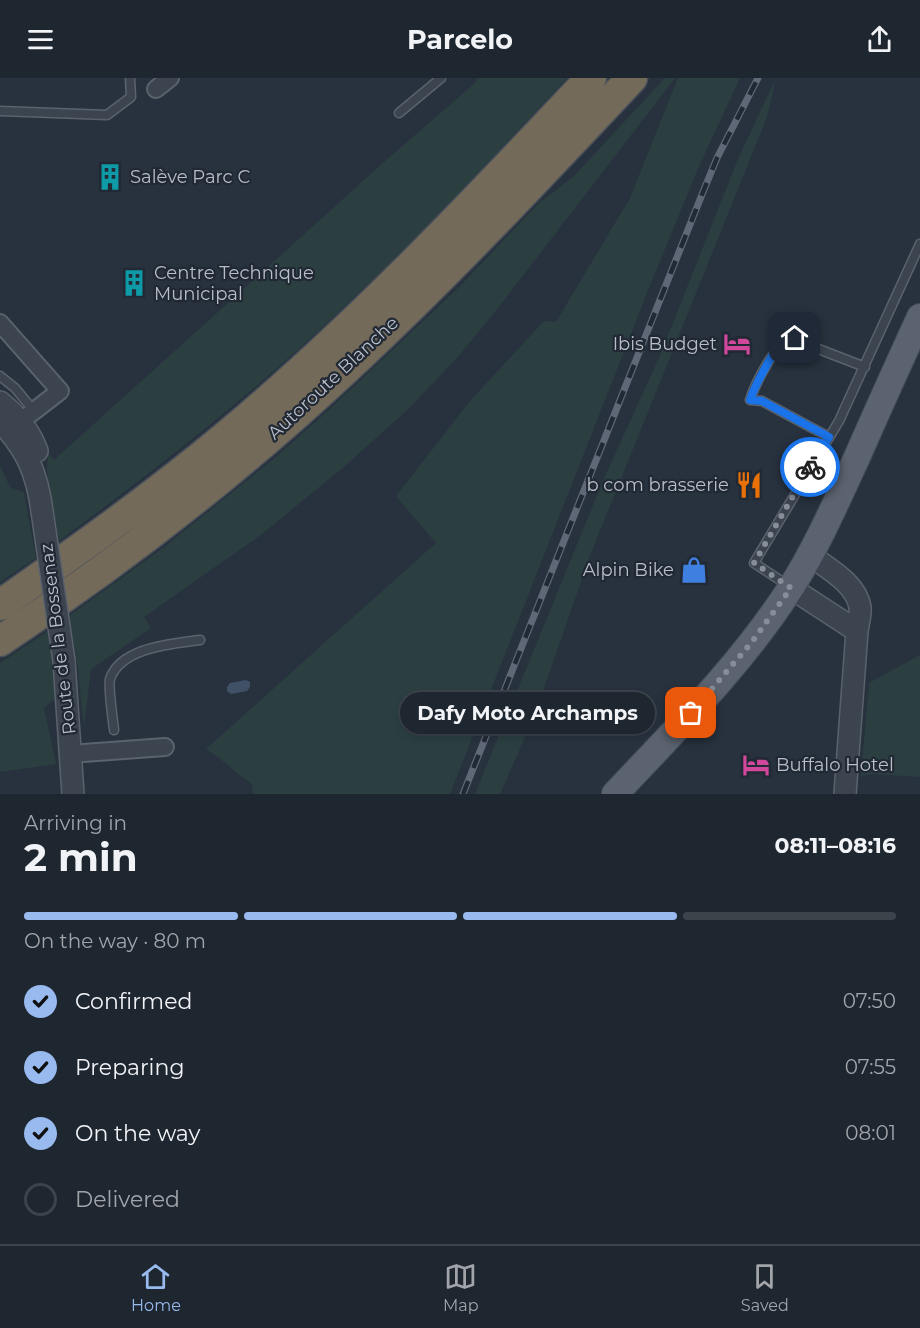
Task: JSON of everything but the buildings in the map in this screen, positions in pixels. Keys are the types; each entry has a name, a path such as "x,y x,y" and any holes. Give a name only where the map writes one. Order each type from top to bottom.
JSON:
{"highway":[{"name":"Autoroute Blanche","path":"0,605 157,491 225,437 287,383 415,262 591,78"},
{"name":"Autoroute Blanche","path":"0,641 76,588 176,513 295,415 346,369 474,244 632,78"}],"main road":[{"path":"615,794 727,672 772,616 791,588 835,505 920,317"}],"street":[{"path":"156,89 170,78"},
{"path":"0,323 60,391 16,421"},
{"name":"Route de la Bossenaz","path":"0,402 34,440 40,456 38,484 64,661 72,794"},
{"path":"810,555 845,582 856,597 860,608 845,794"},
{"path":"791,588 857,631"},
{"path":"70,754 165,747"}],"lane":[{"path":"0,111 107,115 131,97 130,78"},
{"path":"399,113 441,78"},
{"path":"791,588 754,563 839,421 920,244"},
{"path":"829,437 762,401 750,400 753,390 782,343 790,338 865,367"},
{"name":"Route de la Bossenaz","path":"0,376 15,388 16,421"},
{"path":"114,730 109,680 118,666 139,652 161,645 200,640"}],"green space":[{"path":"477,78 567,78 429,224 275,370 132,486 59,541 47,470 48,453 54,460 476,82"},
{"path":"665,78 675,78 498,308 457,358 407,410 345,466 262,534 144,617 151,628 91,669 84,727 77,661 69,616 167,545 277,456 332,407 458,288 540,202 573,177"},
{"path":"678,78 740,78 699,166 649,288 450,794 253,794 252,784 206,749 436,543 396,496 470,401 544,321 556,322 630,198"},
{"path":"776,78 767,117 591,553 533,719 500,794 475,794 605,476 659,358 738,159"},
{"path":"0,466 10,487 24,493 36,558 0,582"},
{"path":"48,631 57,697 44,708 56,764 0,772 0,663"},
{"path":"920,655 920,777 873,774 861,776 869,683"}],"water":[{"path":"246,680 250,682 247,691 231,694 227,691 230,683"}],"railway":[{"path":"463,794 717,158 758,78"}],"way so far":[{"path":"691,713 752,642 791,588 754,563 810,467"}],"place":[{"name":"Salève Parc C","path":"110,177"},
{"name":"Centre Technique Municipal","path":"134,283"},
{"name":"Ibis Budget","path":"737,344"},
{"name":"b com brasserie","path":"749,485"},
{"name":"Alpin Bike","path":"694,570"},
{"name":"Dafy Moto Archamps","path":"691,713"},
{"name":"Buffalo Hotel","path":"756,765"}],"route":[{"path":"795,338 784,340 753,390 750,400 762,401 829,437 810,467"}]}
